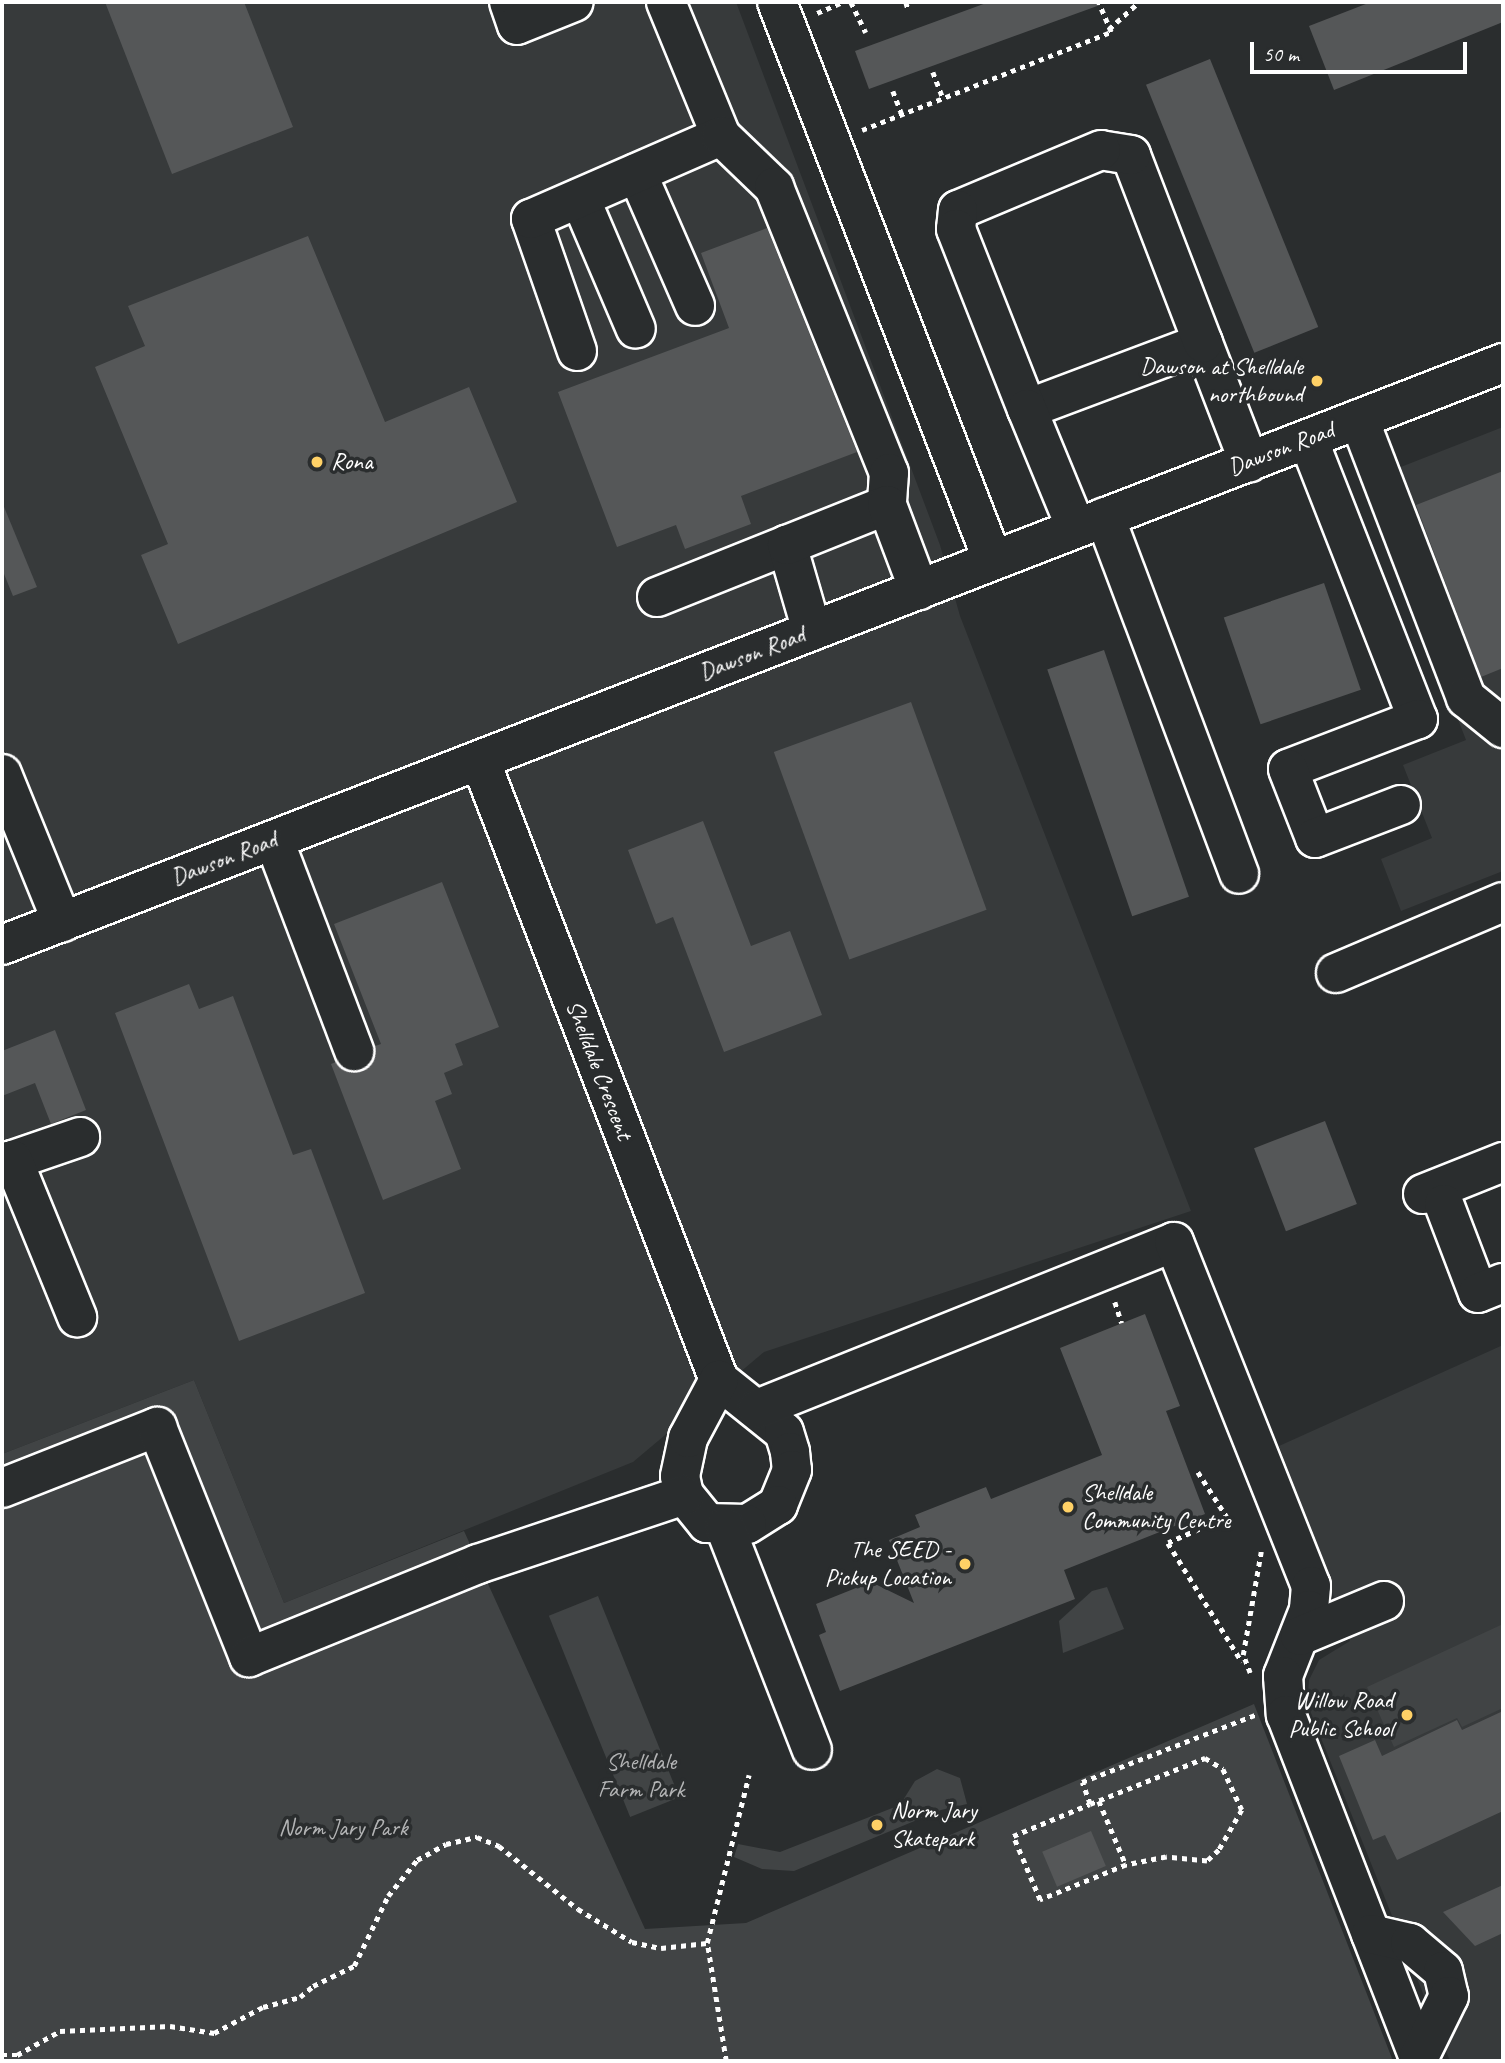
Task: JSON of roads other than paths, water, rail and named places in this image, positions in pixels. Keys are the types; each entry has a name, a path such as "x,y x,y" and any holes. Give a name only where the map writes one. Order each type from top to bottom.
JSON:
{"street":[{"path":"509,2 517,25 574,2"},
{"path":"666,2 721,136 774,187 889,473 887,505 919,590"},
{"path":"777,2 993,561"},
{"path":"577,351 531,219 721,136"},
{"path":"1239,874 1091,523 1027,409 956,229 958,211 1101,150 1131,155 1249,462"},
{"path":"637,173 695,306"},
{"path":"580,198 636,328"},
{"path":"1027,409 1203,343"},
{"name":"Dawson Road","path":"2,946 1503,363"},
{"path":"1359,419 1466,698 1503,728"},
{"path":"1308,439 1418,719 1288,769 1315,838 1401,805"},
{"path":"657,597 887,505"},
{"path":"787,545 812,631"},
{"name":"Shelldale Crescent","path":"480,760 719,1380"},
{"path":"2,774 12,830 62,922"},
{"path":"274,840 354,1051"},
{"path":"1336,973 1503,902"},
{"path":"77,1317 8,1161 79,1138"},
{"path":"1503,1162 1434,1199 1478,1293 1503,1283"},
{"path":"757,1409 1174,1242 1311,1586 1310,1610 1283,1676 1286,1715 1419,2059"},
{"path":"719,1380 757,1409 784,1433 791,1461 787,1487 778,1505 761,1517 725,1527 708,1523 684,1495 680,1476 688,1438 719,1380"},
{"path":"2,1488 157,1427 249,1657 478,1564 684,1495"},
{"path":"725,1527 812,1750"},
{"path":"1300,1636 1384,1601"},
{"path":"1371,1934 1410,1942 1443,1972 1449,1996 1419,2059"}],"place":[{"name":"Dawson at Shelldale northbound","path":"1317,381"},
{"name":"Rona","path":"317,462"},
{"name":"Shelldale Community Centre","path":"1068,1507"},
{"name":"The SEED - Pickup Location","path":"965,1564"},
{"name":"Willow Road Public School","path":"1407,1715"},
{"name":"Norm Jary Skatepark","path":"877,1825"}],"park label":[{"name":"Shelldale Farm Park","path":"641,1776"},
{"name":"Norm Jary Park","path":"343,1828"}]}
